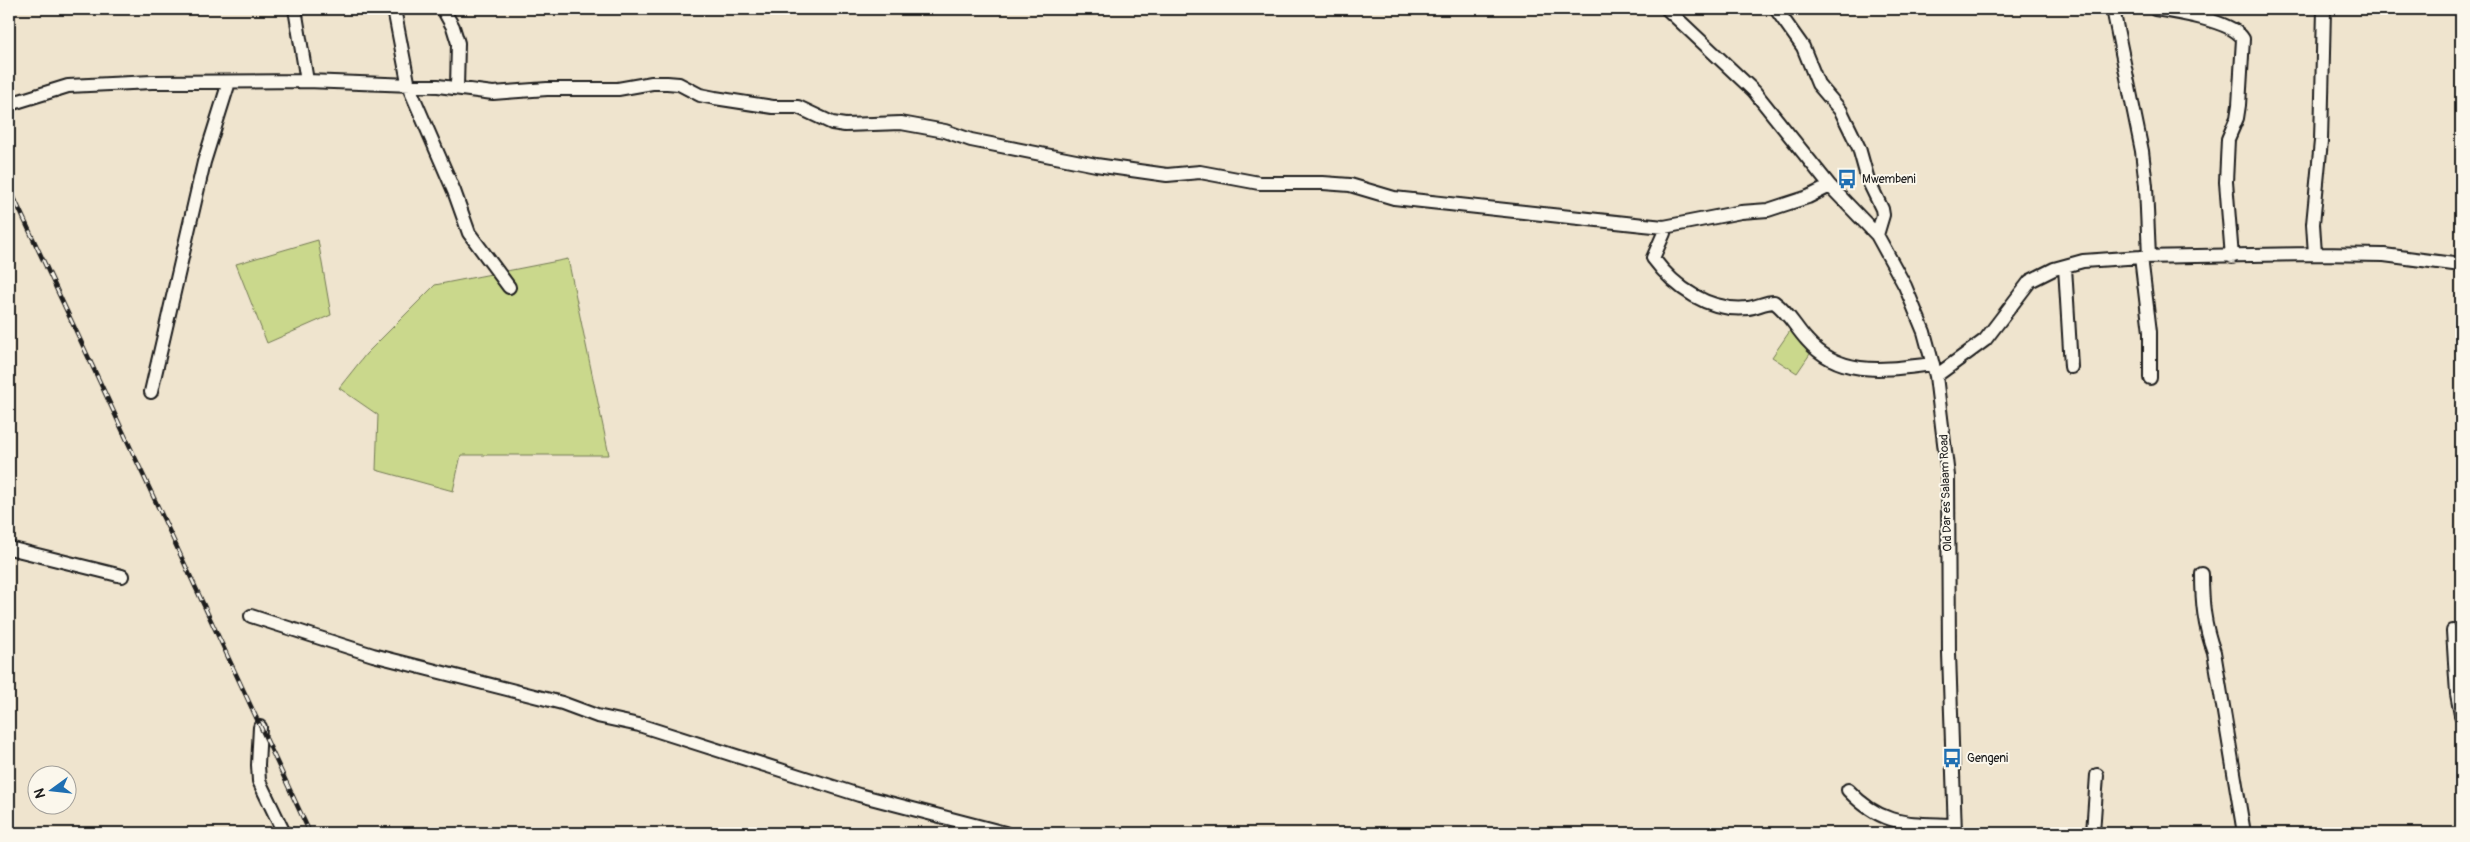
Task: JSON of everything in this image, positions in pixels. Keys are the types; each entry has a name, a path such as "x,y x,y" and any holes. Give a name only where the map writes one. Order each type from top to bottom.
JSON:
{"street":[{"path":"295,9 308,81"},
{"path":"394,9 409,87 450,181 469,233 509,287"},
{"path":"443,9 453,27 458,43 457,88"},
{"name":"Old Dar es Salaam Road","path":"1668,9 1754,91 1830,186 1877,235 1914,305 1934,370 1948,476 1949,653 1954,829"},
{"path":"1776,9 1803,47 1818,84 1841,111 1859,148 1868,180 1882,209 1883,215 1877,235"},
{"path":"2113,9 2142,152 2146,186 2145,257 2150,332 2150,378"},
{"path":"2155,9 2209,20 2237,33 2243,39 2237,118 2228,139 2226,182 2232,257"},
{"path":"2315,254 2313,224 2321,141 2324,9"},
{"path":"13,103 68,86 152,82 308,81 457,88 493,93 547,89 618,89 652,83 679,84 700,95 715,98 726,98 772,107 798,107 832,123 845,125 900,123 945,131 971,140 1096,165 1167,175 1200,172 1259,184 1323,183 1350,186 1394,198 1664,227 1741,212 1783,207 1830,186"},
{"path":"151,392 204,162 229,82"},
{"path":"1664,227 1664,233 1653,258 1669,278 1699,299 1718,305 1738,308 1774,302 1785,310 1807,341 1828,356 1850,367 1867,370 1934,370 1985,340 2030,281 2054,269 2083,261 2145,257 2232,257 2315,254 2384,255 2461,265"},
{"path":"2065,267 2072,367"},
{"path":"9,548 122,576"},
{"path":"2202,574 2202,607 2206,629 2214,652 2244,833"},
{"path":"251,616 373,655 562,703 597,716 639,725 859,795 1005,833"},
{"path":"2452,631 2457,694 2461,715"},
{"path":"260,726 259,781 284,833"},
{"path":"2093,833 2097,774"},
{"path":"1848,790 1862,805 1879,816 1914,824 1954,829"}],"green space":[{"path":"318,240 331,315 267,343 236,264"},
{"path":"568,259 609,455 461,455 453,491 376,470 378,415 339,388 366,354 435,285"},
{"path":"1792,328 1812,351 1797,373 1772,357"}],"railway":[{"path":"9,187 310,833"}],"place":[{"name":"Mwembeni","path":"1847,179"},
{"name":"Gengeni","path":"1952,758"}]}
